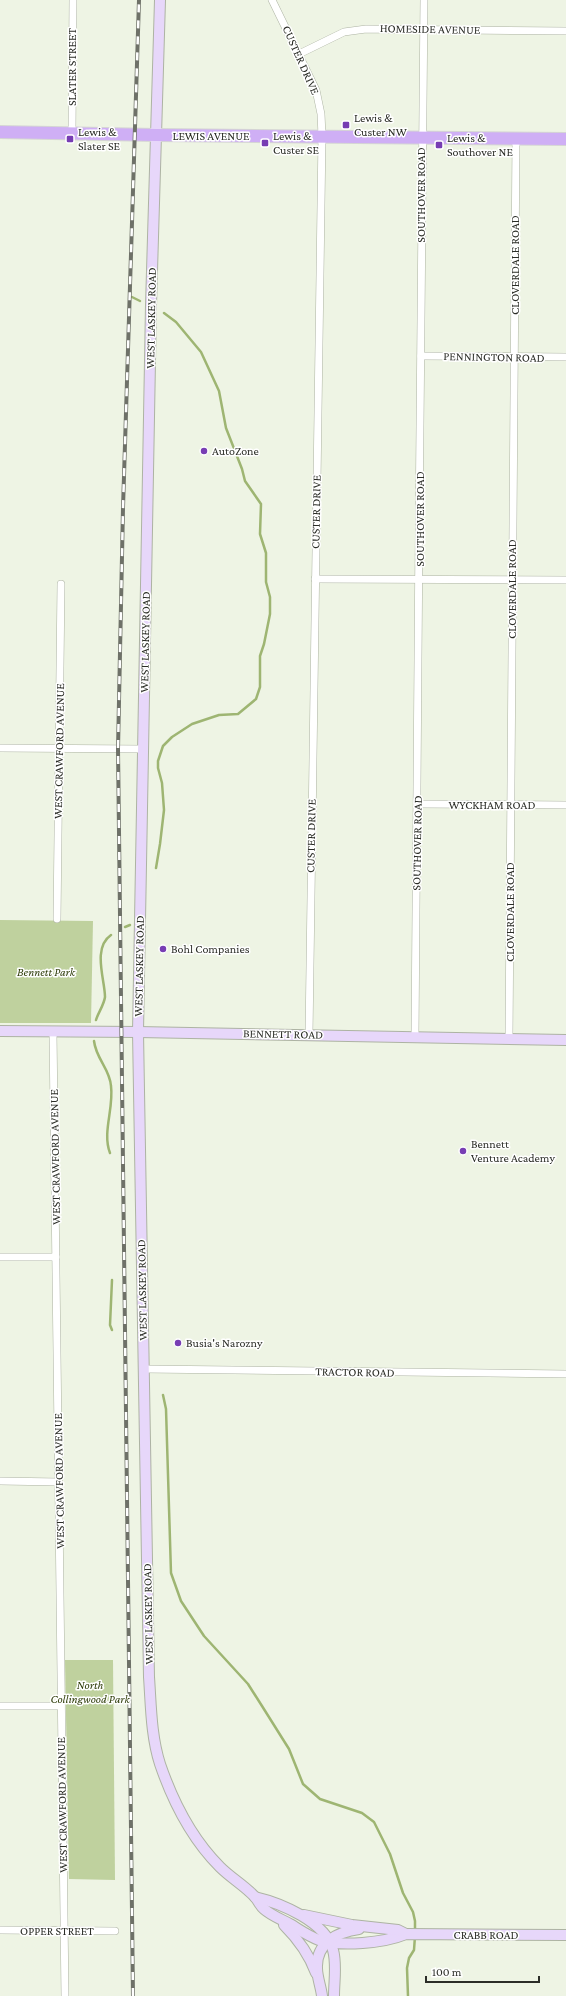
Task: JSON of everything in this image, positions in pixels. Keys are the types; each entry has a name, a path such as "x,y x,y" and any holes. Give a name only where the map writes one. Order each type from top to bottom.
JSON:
{"main road":[{"name":"WEST LASKEY ROAD","path":"160,0 151,312 138,1032 149,1677 152,1718 159,1761 178,1807 196,1837 221,1868 255,1897 263,1908 276,1918 297,1939 306,1952 318,1978"},
{"name":"LEWIS AVENUE","path":"0,132 156,136 322,136 566,139"},
{"name":"BENNETT ROAD","path":"0,1031 566,1040"},
{"name":"WEST LASKEY ROAD","path":"255,1897 268,1900 303,1915 318,1926 329,1941"},
{"name":"CRABB ROAD","path":"303,1915 371,1928 398,1930 406,1934"},
{"name":"WEST LASKEY ROAD","path":"276,1918 308,1936 329,1941"},
{"name":"CRABB ROAD","path":"329,1941 344,1932 371,1928"},
{"name":"CRABB ROAD","path":"329,1941 352,1943 395,1938 406,1934 566,1935"},
{"path":"322,1996 318,1978 317,1962 329,1941"},
{"path":"329,1941 334,1958 334,1996"}],"street":[{"name":"SLATER STREET","path":"72,133 73,0"},
{"name":"CUSTER DRIVE","path":"272,0 316,90 321,114 322,136 314,579 309,1035"},
{"name":"SOUTHOVER ROAD","path":"415,1037 421,356 421,137 424,0"},
{"name":"HOMESIDE AVENUE","path":"299,54 344,32 366,29 566,31"},
{"name":"CLOVERDALE ROAD","path":"510,1039 516,138"},
{"name":"PENNINGTON ROAD","path":"421,356 566,358"},
{"path":"314,579 566,580"},
{"name":"WEST CRAWFORD AVENUE","path":"57,918 61,584"},
{"path":"0,748 143,749"},
{"name":"WYCKHAM ROAD","path":"417,804 566,805"},
{"name":"WEST CRAWFORD AVENUE","path":"53,1032 65,1996"},
{"path":"0,1257 56,1257"},
{"name":"TRACTOR ROAD","path":"144,1369 566,1374"},
{"path":"0,1481 59,1482"},
{"path":"0,1706 61,1706"},
{"name":"OPPER STREET","path":"0,1930 115,1931"}],"green space":[{"name":"Bennett Park","path":"0,920 93,921 91,1023 0,1023"},
{"name":"North Collingwood Park","path":"65,1660 113,1660 115,1880 69,1879"}],"waterway":[{"path":"132,297 140,301"},
{"path":"156,868 164,810 162,783 158,768 158,761 163,746 172,737 192,724 219,715 238,714 256,699 260,687 260,656 270,614 270,597 266,582 266,553 260,534 261,504 245,481 242,469 226,428 219,391 201,352 176,322 164,313"},
{"path":"125,927 130,925"},
{"path":"96,1020 105,997 101,964 102,948 105,941 111,935"},
{"path":"94,1041 97,1053 108,1074 111,1086 111,1103 107,1137 110,1153"},
{"path":"112,1280 110,1325 112,1330"},
{"path":"163,1395 166,1409 171,1573 181,1601 204,1636 248,1684 289,1749 303,1784 320,1799 362,1813 374,1822 390,1854 403,1893 413,1912 415,1931"},
{"path":"408,1996 407,1968 409,1958 414,1950 415,1936"}],"railway":[{"path":"133,1996 118,749 123,508 139,0"}],"place":[{"name":"Lewis & Custer NW","path":"346,125"},
{"name":"Lewis & Slater SE","path":"70,139"},
{"name":"Lewis & Custer SE","path":"265,143"},
{"name":"Lewis & Southover NE","path":"439,145"},
{"name":"AutoZone","path":"204,451"},
{"name":"Bohl Companies","path":"163,949"},
{"name":"Bennett Venture Academy","path":"463,1151"},
{"name":"Busia's Narozny","path":"178,1343"}]}
